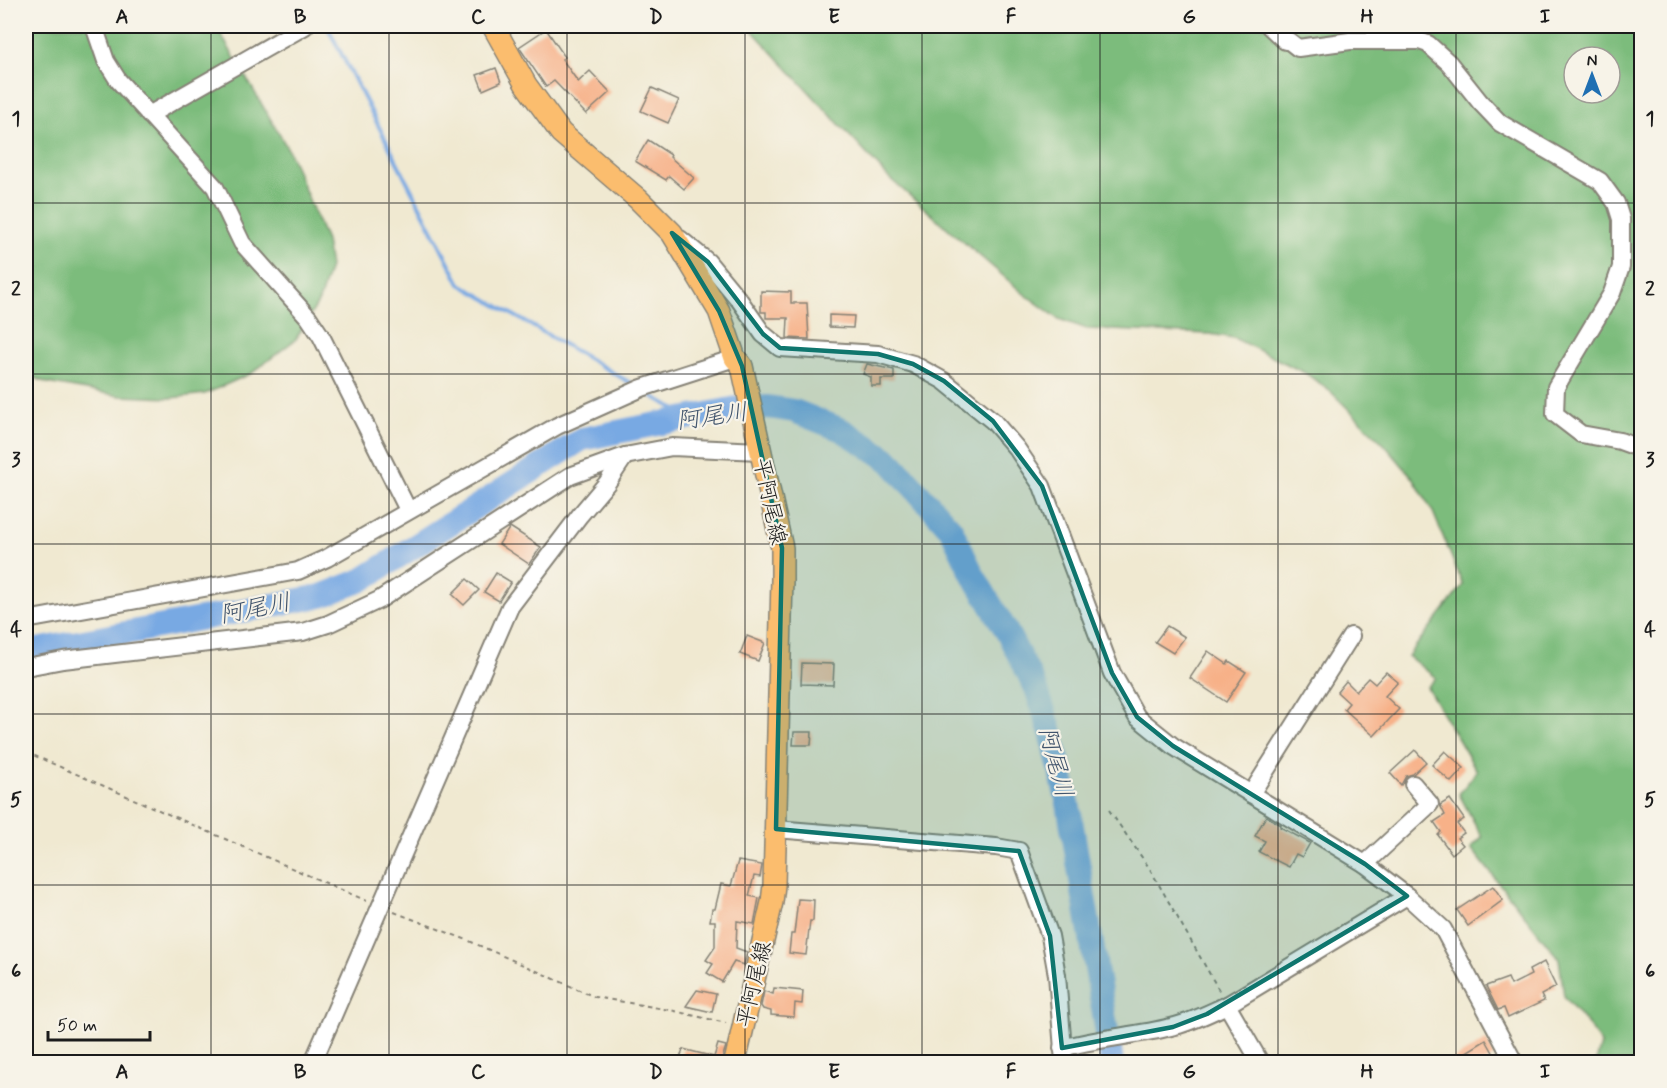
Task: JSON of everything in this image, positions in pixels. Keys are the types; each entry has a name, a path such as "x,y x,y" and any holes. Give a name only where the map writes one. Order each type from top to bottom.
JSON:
{"main road":[{"name":"平阿尾線","path":"493,26 526,85 561,133 638,199 672,233 719,311 738,362 759,447 782,548 776,829 772,902 735,1062"}],"street":[{"path":"94,26 106,61 118,80 215,188 242,243 309,318 321,336 408,510"},
{"path":"149,115 305,26"},
{"path":"1269,26 1285,41 1289,41 1298,48 1350,41 1419,41 1428,44 1449,63 1500,123 1599,181 1616,203 1621,219 1621,267 1612,293 1556,387 1555,414 1581,434 1620,441 1641,449"},
{"path":"672,233 708,262 763,334 780,348 878,354 913,364 944,381 993,421 1017,448 1042,486 1112,673 1137,717 1173,746 1365,864 1407,896 1443,929 1514,1062"},
{"path":"26,620 298,571 327,558 557,426 642,388 738,362"},
{"path":"26,667 63,660 303,632 328,624 379,600 570,476 625,456 672,447 759,447"},
{"path":"313,1062 510,607 607,483 625,456"},
{"path":"1251,794 1351,636"},
{"path":"1365,864 1430,804 1413,784"},
{"path":"776,829 996,847 1019,851 1050,936 1057,975 1063,1055 1089,1041 1173,1027 1227,1005 1407,896"},
{"path":"1227,1005 1260,1062"}],"path":[{"path":"26,752 380,907 467,940 595,997 670,1010 743,1027"},
{"path":"1109,810 1150,869 1227,1005"}],"highlighted area":[{"path":"672,233 708,262 763,334 780,348 878,354 913,364 944,381 993,421 1042,486 1112,673 1137,717 1173,746 1365,864 1407,896 1207,1014 1173,1027 1062,1048 1050,936 1019,851 776,829 782,548 742,366 719,311"}],"green space":[{"path":"26,26 216,26 288,149 326,241 330,267 319,301 296,339 252,373 205,394 171,398 120,396 47,383 26,374"},
{"path":"748,26 1641,26 1641,1062 1596,1062 1601,1044 1564,996 1559,959 1471,848 1482,837 1459,794 1477,771 1427,687 1436,678 1408,656 1463,585 1433,512 1413,478 1383,443 1328,389 1305,373 1234,338 1210,334 1087,329 1059,319 1023,293 888,177"}],"building":[{"path":"546,29 565,57 562,59 578,82 590,71 610,92 586,114 554,81 546,87 519,47"},
{"path":"496,68 501,82 483,90 477,75"},
{"path":"652,88 679,100 668,123 641,111"},
{"path":"648,140 671,155 670,157 694,178 684,189 669,176 666,180 635,161"},
{"path":"761,291 791,292 791,303 807,303 809,339 787,338 788,318 766,318 766,312 761,312"},
{"path":"829,315 854,316 853,328 829,327"},
{"path":"867,364 894,370 894,379 881,379 881,386 871,386 871,377 863,374"},
{"path":"510,527 541,547 529,564 499,544"},
{"path":"496,573 511,582 499,601 484,592"},
{"path":"467,579 479,590 464,605 452,594"},
{"path":"1167,626 1185,637 1173,653 1155,642"},
{"path":"747,636 765,643 758,661 740,654"},
{"path":"1208,651 1227,664 1229,661 1246,672 1226,702 1190,678"},
{"path":"802,663 834,664 833,685 801,684"},
{"path":"1386,672 1398,682 1385,696 1399,709 1374,736 1344,709 1349,703 1337,692 1346,681 1356,691 1368,678 1375,684"},
{"path":"794,732 812,732 811,745 793,745"},
{"path":"1415,750 1426,762 1413,774 1406,776 1401,785 1390,773"},
{"path":"1445,751 1464,768 1451,782 1432,765"},
{"path":"1450,799 1464,819 1457,824 1464,833 1457,838 1463,845 1452,854 1438,835 1441,832 1434,822 1445,815 1440,805"},
{"path":"1266,816 1281,825 1280,827 1310,843 1302,857 1296,854 1289,867 1259,852 1265,841 1255,836"},
{"path":"738,861 762,865 760,877 754,876 749,896 759,898 754,924 737,921 736,948 747,952 744,965 734,962 722,982 707,973 713,964 706,960 715,947 715,921 710,921 721,884 731,886"},
{"path":"1493,886 1503,900 1468,926 1457,910"},
{"path":"798,899 814,900 813,921 810,921 806,955 789,953 791,934 794,934"},
{"path":"1544,962 1556,987 1541,995 1544,1001 1508,1018 1504,1008 1498,1010 1486,986 1508,978 1511,985 1531,975 1529,970"},
{"path":"774,988 803,991 802,1004 795,1003 794,1017 771,1015 771,1011 763,1009 761,1006 764,991 773,994"},
{"path":"697,990 716,994 712,1012 686,1006"},
{"path":"1486,1040 1495,1056 1485,1062 1450,1062"},
{"path":"718,1044 726,1046 721,1062 679,1062 683,1049 714,1057"}],"waterway":[{"path":"327,26 460,284 634,385"},
{"path":"645,392 689,417"},
{"name":"阿尾川","path":"26,652 321,596 362,580 582,439 737,408 768,407 794,411 842,430 890,461 951,529 972,573 1007,632 1036,688 1052,736 1068,803 1112,1062"}]}
